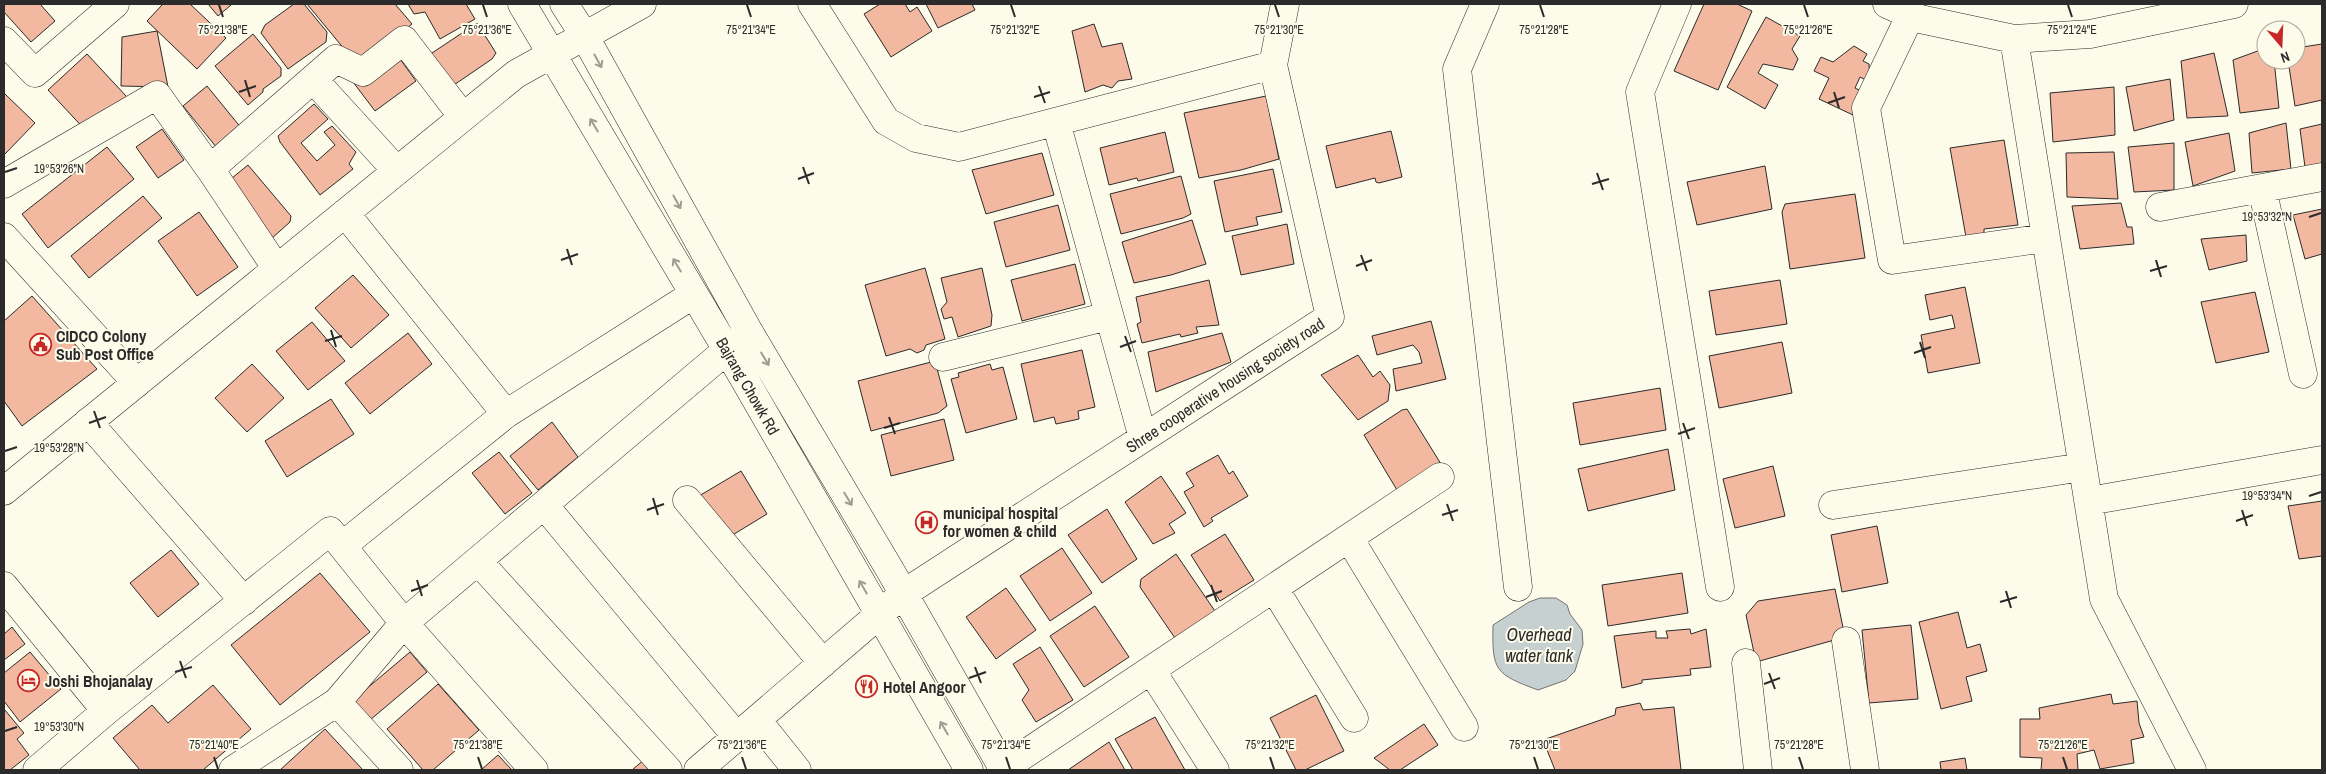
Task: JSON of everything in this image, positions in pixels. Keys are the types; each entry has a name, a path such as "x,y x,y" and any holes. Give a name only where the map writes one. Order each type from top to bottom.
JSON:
{"street":[{"path":"4,41 35,73 115,4"},
{"name":"Bajrang Chowk Rd","path":"522,4 727,350 969,770"},
{"name":"Bajrang Chowk Rd","path":"564,4 584,35 749,332 903,594 1003,770"},
{"path":"4,491 516,74 642,4"},
{"path":"812,4 886,121 916,138 959,147 1272,65 1285,4"},
{"path":"1485,4 1457,69 1518,587"},
{"path":"1677,4 1640,92 1720,587"},
{"path":"2046,238 1892,260 1866,108 1899,9 1920,19 2014,39 2090,34 2234,4"},
{"path":"2014,39 2104,599 2192,770"},
{"path":"210,169 336,59 363,72 404,40 463,117"},
{"name":"Shree cooperative housing society road","path":"698,770 903,594 1330,317 1272,65"},
{"path":"313,80 396,171"},
{"path":"4,184 157,95 210,169 277,269"},
{"path":"1056,122 1143,438"},
{"path":"2160,207 2322,177"},
{"path":"2262,188 2303,374"},
{"path":"345,213 506,414"},
{"path":"4,237 136,383"},
{"path":"342,546 506,414 694,294"},
{"path":"942,357 1109,316"},
{"path":"233,770 337,702 404,623 749,332"},
{"path":"88,422 244,601"},
{"path":"2089,502 2322,460"},
{"path":"1833,505 2083,467"},
{"path":"1003,770 1440,477"},
{"path":"686,500 823,663"},
{"path":"544,505 747,728 797,770"},
{"path":"37,770 106,711 330,532 404,623 534,770"},
{"path":"1349,538 1464,727"},
{"path":"478,561 668,770"},
{"path":"4,586 106,711"},
{"path":"1274,588 1354,718"},
{"path":"1846,641 1865,770"},
{"path":"1746,663 1758,770"},
{"path":"1151,670 1215,770"},
{"path":"337,702 399,770"}],"water":[{"name":"Overhead water tank","path":"1540,598 1556,598 1567,605 1570,614 1582,630 1583,644 1575,671 1566,680 1538,690 1513,680 1499,669 1495,662 1493,625 1529,602"}],"building":[{"path":"4,4 40,4 55,21 31,42 4,12"},
{"path":"163,4 190,4 226,38 197,69 147,21"},
{"path":"208,4 230,4 231,5 218,16"},
{"path":"294,4 304,4 327,32 326,42 288,69 261,33 265,25"},
{"path":"307,4 395,4 412,24 359,67"},
{"path":"408,4 466,4 475,19 440,39 425,12 414,14"},
{"path":"880,4 905,4 910,12 917,7 932,31 891,57 864,14"},
{"path":"926,4 972,4 975,10 938,28"},
{"path":"1704,4 1737,4 1752,11 1718,90 1674,71"},
{"path":"1766,17 1800,36 1792,49 1798,59 1793,70 1763,64 1758,73 1778,85 1765,109 1727,87"},
{"path":"477,23 496,53 492,59 448,89 428,60 432,53"},
{"path":"1094,24 1102,47 1122,43 1132,79 1118,81 1112,88 1103,85 1085,92 1072,31"},
{"path":"157,31 168,87 121,86 122,37"},
{"path":"253,34 281,68 281,76 263,89 263,92 248,105 215,66"},
{"path":"2322,44 2322,100 2295,106 2290,70 2306,70 2306,46"},
{"path":"1854,46 1867,54 1863,61 1869,64 1870,82 1860,77 1855,88 1863,92 1853,115 1819,99 1829,78 1814,71 1821,57 1833,62"},
{"path":"395,52 416,81 375,111 353,82"},
{"path":"2256,52 2256,70 2275,70 2279,108 2240,113 2233,60"},
{"path":"2214,53 2228,116 2187,118 2181,61"},
{"path":"87,54 127,97 88,133 48,90"},
{"path":"2170,79 2174,120 2134,131 2126,87"},
{"path":"207,86 242,129 217,148 183,106"},
{"path":"2114,87 2115,135 2053,142 2050,93"},
{"path":"4,93 35,123 4,155"},
{"path":"1266,96 1279,159 1241,170 1199,178 1184,113"},
{"path":"314,104 328,119 301,143 317,161 335,145 324,132 332,126 356,152 349,164 353,169 320,195 280,142 278,136"},
{"path":"2286,123 2291,169 2252,173 2249,133"},
{"path":"2322,124 2322,163 2305,167 2300,129"},
{"path":"162,129 184,160 158,178 136,147"},
{"path":"1391,131 1402,177 1379,183 1376,182 1375,178 1336,188 1326,146"},
{"path":"1165,132 1174,172 1138,181 1137,178 1109,185 1100,148"},
{"path":"2229,133 2235,171 2193,186 2185,142"},
{"path":"2004,140 2018,225 1984,229 1984,235 1966,237 1950,148"},
{"path":"2174,143 2174,190 2134,192 2128,147"},
{"path":"107,147 134,179 48,248 22,214"},
{"path":"2114,152 2118,199 2067,197 2066,153"},
{"path":"1042,153 1054,195 986,214 972,170"},
{"path":"248,165 291,216 290,222 271,239 232,178"},
{"path":"1765,166 1772,209 1697,225 1687,182"},
{"path":"1273,169 1282,212 1256,217 1258,225 1225,232 1214,181"},
{"path":"1181,176 1191,214 1183,218 1121,234 1110,194"},
{"path":"1855,194 1865,258 1790,269 1782,212 1785,204"},
{"path":"143,196 162,218 89,278 71,256"},
{"path":"2121,203 2127,227 2132,227 2134,244 2080,249 2072,206"},
{"path":"1058,205 1070,250 1006,267 994,222"},
{"path":"2322,209 2322,254 2305,259 2293,215"},
{"path":"199,212 238,267 197,296 158,241"},
{"path":"1192,220 1206,264 1171,275 1134,283 1122,242"},
{"path":"1287,224 1294,264 1241,275 1232,236"},
{"path":"2246,235 2247,261 2209,270 2201,239"},
{"path":"1075,264 1085,304 1022,321 1011,280"},
{"path":"925,268 945,339 926,345 924,350 917,353 910,349 886,356 865,285"},
{"path":"982,268 992,315 991,326 958,337 952,317 944,319 941,309 947,302 941,278"},
{"path":"353,275 389,315 351,348 315,308"},
{"path":"1209,280 1219,325 1196,327 1198,333 1181,337 1180,334 1142,343 1137,324 1141,322 1136,297"},
{"path":"1780,280 1787,324 1716,335 1709,291"},
{"path":"1965,287 1980,363 1928,373 1921,335 1955,328 1952,315 1930,320 1925,295"},
{"path":"2255,292 2269,352 2216,363 2201,302"},
{"name":"CIDCO Colony Sub Post Office","path":"32,296 97,369 22,426 4,401 4,321"},
{"path":"1431,321 1446,379 1396,391 1393,369 1422,363 1419,352 1413,345 1377,355 1372,336"},
{"path":"312,322 345,361 308,390 276,351"},
{"path":"408,333 432,364 370,414 345,383"},
{"path":"1222,333 1231,362 1156,392 1148,352"},
{"path":"1782,342 1792,393 1719,408 1709,356"},
{"path":"1082,350 1095,407 1078,411 1079,419 1056,424 1054,417 1034,422 1021,364"},
{"path":"1358,355 1373,377 1380,371 1390,385 1388,401 1358,420 1321,375"},
{"path":"935,361 947,406 938,413 871,431 858,381"},
{"path":"252,364 284,398 247,432 215,398"},
{"path":"990,364 992,370 1003,367 1017,419 966,433 951,379 959,377 958,373"},
{"path":"1660,388 1666,430 1580,445 1573,403"},
{"path":"331,399 354,434 287,477 265,441"},
{"path":"1407,409 1441,464 1397,490 1364,435 1402,410"},
{"path":"944,419 954,460 891,476 881,435"},
{"path":"552,422 578,457 538,490 510,456"},
{"path":"1668,449 1675,490 1588,511 1578,469"},
{"path":"499,452 532,493 505,514 472,473"},
{"path":"1218,455 1229,474 1233,471 1248,496 1211,518 1213,521 1204,527 1184,492 1194,486 1186,473"},
{"path":"1773,466 1785,516 1735,528 1723,479"},
{"path":"741,471 767,514 726,539 699,496"},
{"path":"1161,476 1186,513 1169,524 1175,533 1153,544 1125,502"},
{"path":"2322,501 2322,556 2299,559 2288,506"},
{"path":"1107,509 1137,559 1102,583 1068,535"},
{"path":"1877,526 1888,583 1842,592 1831,535"},
{"path":"1225,534 1254,580 1220,601 1191,555"},
{"path":"1062,548 1092,593 1050,621 1020,576"},
{"path":"171,550 199,584 158,617 130,583"},
{"path":"1176,554 1217,614 1177,641 1140,587 1141,579"},
{"path":"320,573 370,632 280,705 231,645"},
{"path":"1682,573 1688,613 1608,626 1602,585"},
{"path":"1006,588 1036,630 996,659 966,617"},
{"path":"1835,589 1845,637 1756,662 1746,615 1758,601"},
{"path":"1095,606 1129,657 1084,687 1050,636"},
{"path":"1958,612 1967,648 1980,644 1987,671 1966,677 1972,701 1941,709 1919,622"},
{"path":"1911,625 1918,699 1869,703 1862,630"},
{"path":"12,627 25,644 4,660 4,634"},
{"path":"1690,629 1691,634 1706,629 1711,667 1690,669 1691,675 1642,680 1642,683 1622,688 1614,636 1656,631 1656,638 1668,638 1666,631"},
{"path":"1040,647 1073,700 1036,722 1022,700 1029,690 1013,664"},
{"name":"Joshi Bhojanalay","path":"30,652 61,689 20,722 4,701 4,673"},
{"path":"410,652 427,672 370,720 353,700"},
{"path":"438,684 479,730 433,770 423,770 387,729"},
{"path":"213,685 251,729 203,770 140,770 113,738 152,705 168,723"},
{"path":"2111,694 2113,704 2137,701 2139,723 2144,737 2131,740 2134,763 2100,769 2094,750 2077,754 2078,770 2041,770 2042,758 2020,757 2020,719 2040,719 2039,708"},
{"path":"1316,695 1344,751 1305,770 1296,770 1270,718"},
{"path":"1640,703 1643,710 1674,707 1681,770 1555,770 1543,740 1615,715 1616,708"},
{"path":"4,709 24,733 17,739 29,755 10,770 4,770"},
{"path":"1155,717 1185,770 1133,770 1115,739"},
{"path":"1424,724 1438,745 1400,770 1390,770 1374,758"},
{"path":"325,729 363,770 280,770"},
{"path":"1109,742 1125,770 1068,770"},
{"path":"498,755 512,770 481,770"},
{"path":"1965,758 1967,770 1941,770 1940,762"},
{"path":"645,759 655,770 632,770"}],"place":[{"name":"CIDCO Colony Sub Post Office","path":"40,345"},
{"name":"municipal hospital for women & child","path":"927,522"},
{"name":"Joshi Bhojanalay","path":"29,681"},
{"name":"Hotel Angoor","path":"867,687"}]}
